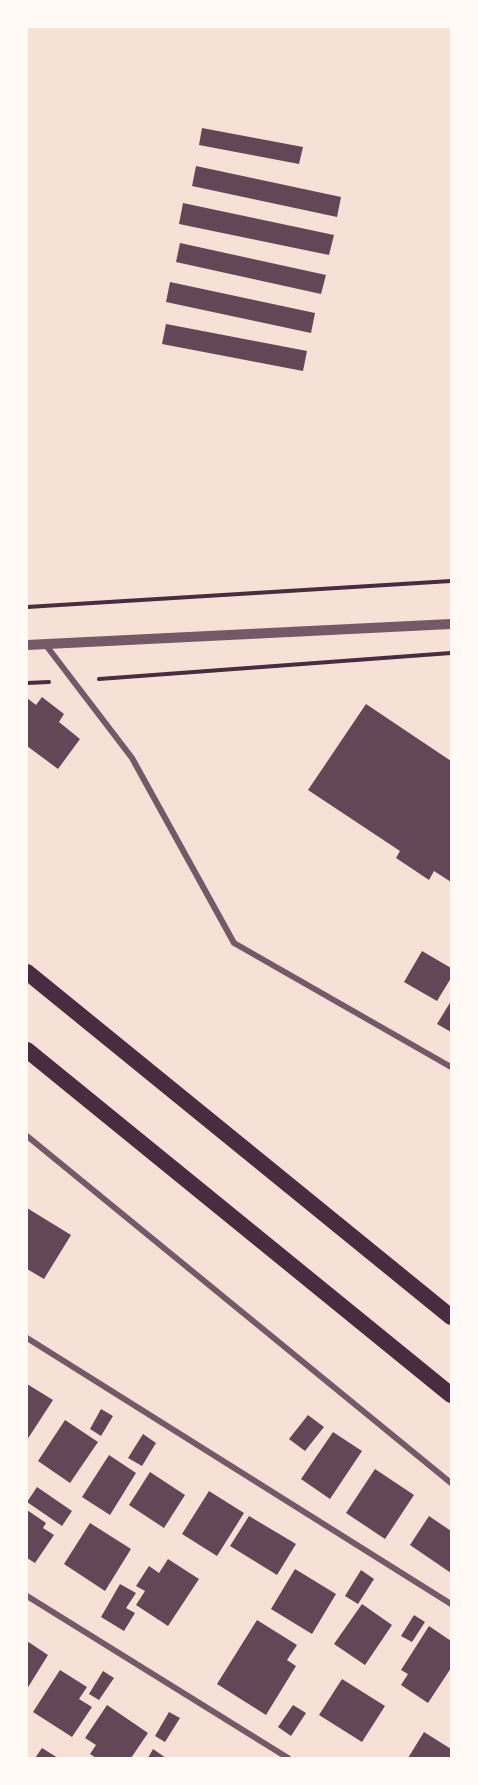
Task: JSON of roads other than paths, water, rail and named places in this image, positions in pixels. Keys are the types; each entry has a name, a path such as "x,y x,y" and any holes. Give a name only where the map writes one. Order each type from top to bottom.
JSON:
{"highway":[{"path":"27,972 451,1317"},
{"path":"27,1050 451,1395"}],"street":[{"path":"27,645 451,624"},
{"path":"44,644 132,758 234,943 451,1067"},
{"path":"27,1136 451,1483"},
{"path":"27,1338 451,1605"},
{"path":"27,1596 288,1758"}]}
